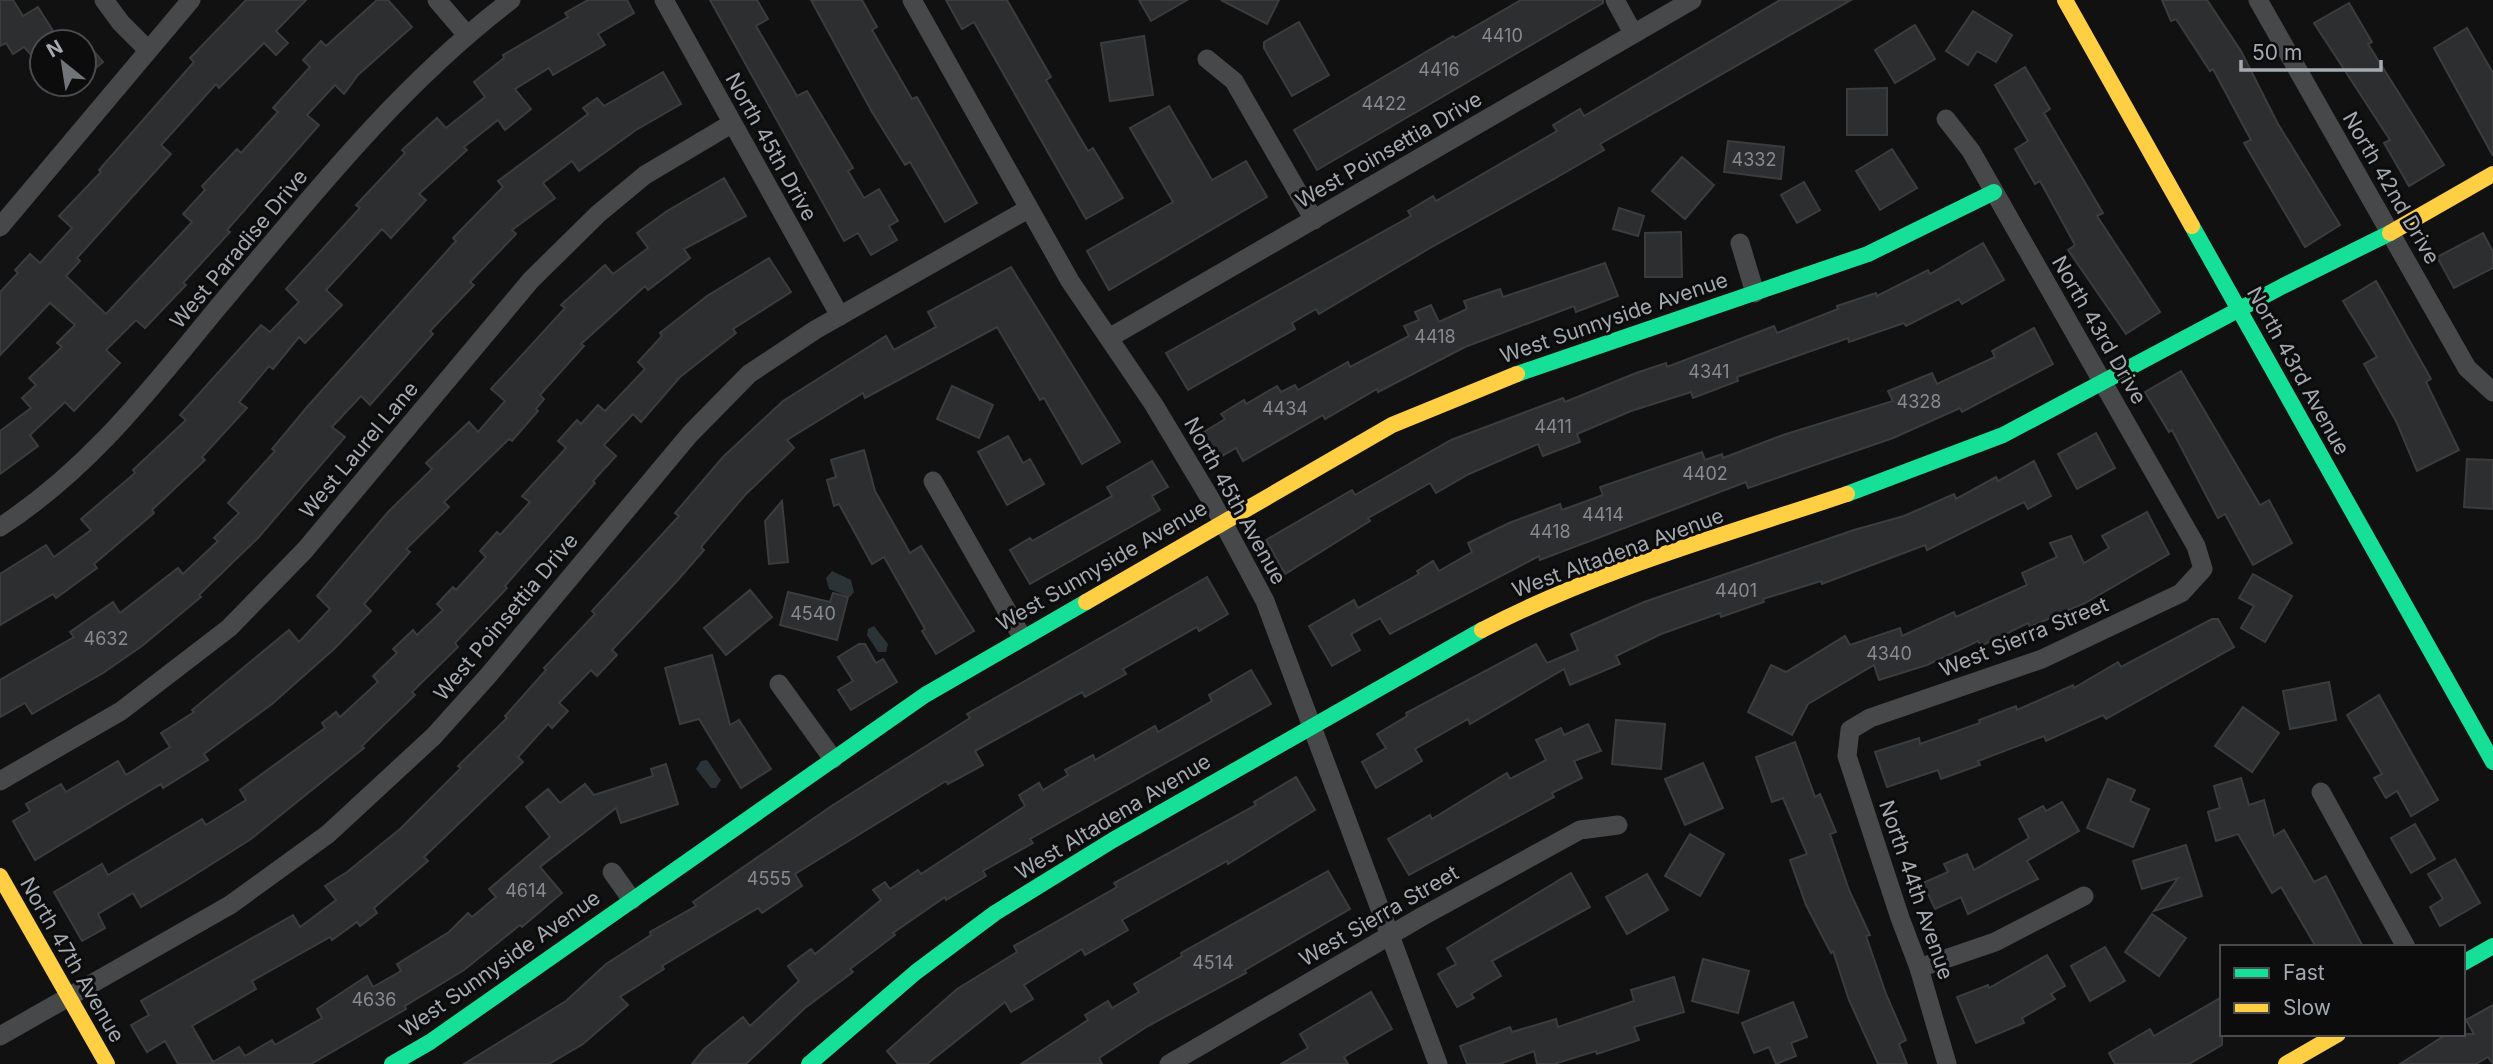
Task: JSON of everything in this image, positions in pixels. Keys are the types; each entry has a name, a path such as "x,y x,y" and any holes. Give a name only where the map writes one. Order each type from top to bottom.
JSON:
{"street":[{"path":"104,0 121,23 148,50"},
{"path":"0,227 191,0"},
{"path":"437,0 467,36"},
{"name":"West Paradise Drive","path":"0,527 56,487 95,451 143,399 375,122 467,36 511,0"},
{"name":"North 45th Drive","path":"664,0 840,316"},
{"name":"North 45th Avenue","path":"912,0 1070,281 1154,405 1224,523 1265,601 1314,724 1389,936 1438,1064"},
{"path":"1615,0 1633,33"},
{"name":"West Poinsettia Drive","path":"1109,338 1692,0"},
{"name":"North 43rd Avenue","path":"2065,0 2493,762"},
{"name":"North 42nd Drive","path":"2258,0 2467,368 2493,392"},
{"path":"1207,59 1234,81 1314,220"},
{"name":"North 43rd Drive","path":"1946,119 1971,151 2196,546 2203,569"},
{"name":"West Laurel Lane","path":"0,781 121,711 229,628 305,550 531,280 561,248 645,175 731,124"},
{"name":"West Altadena Avenue","path":"809,1064 916,972 995,913 1054,874 1409,668 1553,596 1627,567 1945,460 2003,435 2103,384 2239,309 2391,233 2493,174"},
{"name":"West Sunnyside Avenue","path":"392,1064 430,1042 925,695 1392,425 1527,370 1879,249 1994,192"},
{"name":"West Poinsettia Drive","path":"0,1036 230,905 328,834 374,795 487,677 720,401 749,374 840,316 1028,209"},
{"name":"West Sunnyside Avenue","path":"1740,243 1755,293"},
{"path":"933,481 1022,637"},
{"name":"West Sierra Street","path":"1850,730 1870,718 2042,659 2117,625 2181,593 2203,569"},
{"path":"779,684 832,759"},
{"name":"North 44th Avenue","path":"1850,730 1847,756 1919,968 1947,1064"},
{"path":"2321,792 2405,945"},
{"name":"West Sierra Street","path":"1169,1064 1389,936 1580,830 1618,825"},
{"name":"West Sunnyside Avenue","path":"612,872 632,900"},
{"name":"North 47th Avenue","path":"0,876 107,1064"},
{"path":"1919,968 1995,942 2084,896"},
{"path":"2465,962 2493,946"},
{"path":"2286,1064 2335,1036"}],"shaded area":[{"path":"832,571 851,580 854,592 850,597 829,589 826,578"},
{"path":"874,626 888,644 886,652 878,652 867,635 868,629"},
{"path":"707,760 721,780 716,788 711,788 696,769 701,761"}],"building":[{"path":"0,0 13,0 23,16 38,7 51,28 28,28 28,51 24,47 13,54 6,43 0,46"},
{"path":"246,0 306,0 276,31 288,43 276,55 264,43 219,88 216,84 161,145 171,154 77,258 80,261 66,276 106,314 192,222 183,214 205,190 202,186 237,149 241,153 278,112 273,108 310,67 303,60 321,41 326,46 377,0 388,0 412,27 358,75 344,94 335,85 307,115 319,125 227,230 230,232 183,283 186,285 145,328 136,320 106,350 120,363 74,411 65,402 30,435 38,446 0,474 0,431 31,408 22,398 36,385 29,378 62,347 57,343 75,325 50,303 0,355 0,292 18,273 15,270 30,254 40,263 72,228 59,216 101,172 99,170 194,62 190,58"},
{"path":"588,0 627,0 634,13 598,34 605,45 553,75 549,68 515,89 531,109 505,130 498,120 464,147 467,150 419,194 426,200 391,238 382,229 326,290 342,305 305,343 299,337 273,369 269,366 239,402 247,408 202,457 205,460 152,510 154,513 94,564 97,568 56,598 53,594 0,625 0,574 46,545 54,557 91,530 81,519 135,473 133,470 186,420 180,415 261,325 270,332 299,302 286,289 360,208 356,205 405,153 402,150 437,118 446,128 485,97 474,82 504,58 503,55 568,17 565,13"},
{"path":"710,0 757,0 768,19 756,26 797,96 807,91 853,168 848,171 864,198 879,189 898,221 889,226 897,240 871,255 858,233 844,241"},
{"path":"811,0 862,0 877,27 872,30 912,99 917,97 977,203 945,222 910,162 905,165 872,112"},
{"path":"946,0 1007,0 1051,77 1046,80 1088,151 1093,148 1123,198 1086,219 974,22 962,29"},
{"path":"1139,0 1187,0 1151,21"},
{"path":"1221,0 1279,0 1267,24"},
{"path":"1521,0 1603,0 1603,3 1317,170 1294,130 1453,36 1455,38"},
{"path":"1780,0 1851,0 1600,144 1604,150 1554,179 1319,314 1316,309 1292,323 1295,329 1188,390 1166,353 1411,216 1408,211 1433,196 1436,201 1557,131 1553,125 1580,109 1584,116"},
{"path":"2162,0 2207,0 2241,51 2278,124 2340,225 2305,247 2244,143 2251,140 2213,69 2210,71 2176,19 2171,21"},
{"path":"2349,3 2372,42 2368,44 2444,165 2409,186 2384,143 2390,140 2314,23"},
{"path":"1973,11 2012,35 1996,62 1977,51 1968,65 1946,51"},
{"path":"1299,22 1329,75 1292,96 1264,48 1264,42"},
{"path":"1915,25 1935,59 1895,83 1875,50"},
{"path":"2467,28 2493,73 2493,156 2434,48"},
{"path":"1144,36 1153,95 1110,101 1101,43"},
{"path":"2025,67 2050,109 2044,113 2103,213 2097,216 2160,312 2126,334 2068,250 2075,245 2040,181 2035,184 2015,149 2028,141 1995,85"},
{"path":"663,72 681,104 636,130 579,171 572,161 543,183 555,198 512,230 516,234 470,282 474,285 430,331 433,334 370,405 361,396 332,427 345,437 258,538 199,595 201,597 142,646 103,673 32,714 25,703 0,717 0,680 74,637 70,632 113,602 120,613 178,568 183,574 218,541 214,538 239,513 228,503 275,451 272,449 307,407 456,241 453,238 503,187 498,181 588,114 583,108 597,98 604,106"},
{"path":"1887,88 1887,135 1847,135 1847,89"},
{"path":"1169,106 1212,180 1246,161 1267,197 1109,290 1087,251 1173,202 1130,128"},
{"path":"1728,141 1784,147 1781,179 1724,172"},
{"path":"1892,149 1917,188 1880,210 1856,171"},
{"path":"1682,157 1714,185 1685,219 1652,191"},
{"path":"724,178 746,216 684,249 690,258 648,290 645,286 581,344 584,346 540,395 544,399 536,409 538,411 512,441 509,439 444,502 449,507 406,549 410,552 364,604 371,611 334,649 272,704 204,754 208,760 163,788 161,784 35,860 13,821 30,811 26,804 61,784 66,792 118,761 126,775 170,747 161,733 194,712 192,710 289,630 299,642 330,609 317,596 388,512 432,469 426,463 469,422 478,432 505,401 491,389 565,308 561,305 605,265 613,274 648,248 637,233 667,211"},
{"path":"1804,182 1820,210 1797,223 1781,195"},
{"path":"1619,208 1644,216 1638,236 1613,229"},
{"path":"1681,232 1682,277 1645,277 1645,233"},
{"path":"2483,233 2493,252 2493,268 2454,288 2437,257"},
{"path":"1983,243 2004,280 1962,304 1959,299 1906,326 1904,323 1849,342 1848,338 1737,377 1738,381 1693,398 1691,392 1631,411 1577,434 1580,442 1543,456 1538,444 1469,474 1436,493 1430,483 1368,518 1370,521 1285,574 1266,540 1352,490 1355,495 1451,440 1563,398 1565,402 1636,373 1666,363 1667,367 1774,326 1777,333 1838,309 1837,306 1876,293 1877,296 1928,270 1930,274"},
{"path":"769,258 791,292 733,329 736,333 680,377 641,422 633,414 604,445 616,456 593,481 595,483 505,586 507,588 455,643 458,647 412,692 415,695 362,746 364,748 251,839 185,881 141,907 133,893 98,914 105,928 82,941 54,892 102,864 108,875 202,819 206,825 246,800 240,790 325,728 322,723 336,712 340,717 378,682 373,676 397,653 393,649 413,630 417,635 443,610 437,604 453,587 456,590 486,557 480,551 497,532 500,535 530,502 522,496 566,448 558,441 577,420 581,424 598,405 605,411 645,369 638,362 662,336 660,333 707,296"},
{"path":"1605,263 1618,296 1576,312 1574,306 1465,347 1378,392 1377,389 1325,419 1323,415 1243,461 1236,448 1217,459 1202,433 1225,419 1221,414 1244,400 1246,404 1277,386 1281,392 1295,385 1298,390 1348,362 1350,367 1409,336 1404,326 1419,320 1415,312 1431,305 1439,322 1467,309 1464,301 1500,289 1503,297"},
{"path":"1011,267 1120,442 1082,464 1044,398 1040,400 997,327 865,398 863,393 787,440 794,448 745,495 701,547 704,550 612,650 617,655 597,676 591,670 559,703 568,711 552,728 548,724 518,757 523,762 424,857 428,861 374,908 377,913 360,926 357,922 332,940 330,937 252,981 256,989 192,1026 213,1062 239,1047 245,1056 272,1040 275,1045 322,1018 317,1009 367,976 373,987 401,971 397,964 449,932 468,913 472,917 496,897 489,889 550,837 526,807 548,789 560,803 585,784 594,795 653,776 651,769 666,764 678,804 621,823 616,808 540,867 562,893 522,927 520,925 464,970 405,1006 406,1009 311,1064 178,1064 165,1041 147,1052 131,1025 149,1015 141,1001 293,915 300,927 336,900 325,886 347,872 400,829 461,768 458,766 507,718 505,716 546,670 544,668 595,614 592,611 679,516 675,513 723,457 783,401 886,336 894,350 936,327 928,312"},
{"path":"2376,281 2431,379 2426,382 2459,450 2417,471 2397,423 2364,364 2377,357 2343,301"},
{"path":"2034,328 2053,364 1962,412 1960,408 1893,438 1748,488 1746,482 1540,560 1539,556 1390,634 1380,618 1351,634 1360,650 1332,666 1309,626 1354,600 1358,608 1419,574 1417,571 1433,561 1439,571 1472,552 1468,543 1509,523 1560,504 1562,510 1603,495 1600,487 1702,452 1705,460 1722,454 1723,458 1783,435 1893,401 1888,391 1932,373 1937,384 1995,357 1992,351"},
{"path":"2181,371 2260,505 2269,500 2292,543 2253,565 2225,514 2218,518 2172,430 2169,432 2145,392"},
{"path":"952,386 993,405 979,438 937,419"},
{"path":"2096,433 2115,468 2077,489 2058,454"},
{"path":"1008,436 1023,463 1030,459 1044,484 1007,505 978,452"},
{"path":"864,450 875,491 910,553 921,546 974,631 936,654 922,631 925,629 884,557 872,564 839,504 834,506 827,480 836,477 831,460"},
{"path":"2467,459 2493,460 2493,509 2464,507"},
{"path":"1152,461 1168,487 1152,496 1160,510 1030,584 1010,550 1030,538 1032,541 1112,496 1107,487"},
{"path":"2034,461 2051,496 2028,509 2024,502 1927,550 1925,545 1822,584 1821,581 1763,599 1764,602 1721,617 1720,613 1661,634 1616,656 1620,664 1570,685 1564,669 1470,724 1468,719 1415,749 1422,761 1376,788 1362,762 1386,748 1377,734 1407,716 1406,713 1536,644 1547,663 1578,650 1571,634 1644,602 1854,530 1904,516 1954,494 1956,499 1996,477 1998,481"},
{"path":"782,501 788,562 769,564 765,521"},
{"path":"2147,512 2169,554 2085,603 2030,627 2028,623 1981,646 1978,641 1927,665 1879,680 1874,665 1808,704 1792,735 1748,712 1771,665 1786,672 1845,636 1850,645 1900,628 1902,636 1954,612 1956,617 2027,585 2022,573 2057,557 2050,543 2071,536 2084,563 2109,548 2102,536"},
{"path":"2253,574 2292,596 2265,642 2241,628 2254,606 2239,598"},
{"path":"1207,577 1228,614 1199,631 1197,627 1123,669 1126,674 1085,697 1082,692 975,751 983,765 948,784 946,781 795,874 802,886 762,913 758,908 662,966 664,969 620,997 628,1005 583,1044 549,1064 464,1064 566,1001 606,964 651,935 650,932 696,906 693,902 830,807 970,718 967,714"},
{"path":"750,590 772,617 726,655 704,628"},
{"path":"788,592 830,602 833,593 848,597 837,640 780,625"},
{"path":"2212,619 2218,619 2234,647 2106,719 2103,715 2046,741 2044,736 1978,761 1980,765 1941,779 1938,770 1887,787 1875,752 1919,738 1920,744 1980,723 1979,720 2016,706 2017,710 2073,685 2074,688 2118,662 2121,667"},
{"path":"859,644 865,644 876,663 883,659 897,682 851,710 838,690 853,681 838,657"},
{"path":"712,655 730,725 739,720 771,769 741,788 699,719 680,724 665,668"},
{"path":"1251,670 1271,704 1030,839 1033,843 983,871 986,876 946,900 945,897 893,933 895,935 850,969 853,972 805,1008 746,1064 692,1064 704,1049 743,1017 750,1026 799,981 788,966 811,949 815,954 881,900 873,890 885,882 890,889 918,870 921,874 1025,806 1019,795 1039,783 1043,790 1068,775 1065,770 1093,755 1095,760 1155,726 1158,732 1212,701 1209,695"},
{"path":"2329,682 2336,720 2290,729 2283,691"},
{"path":"2379,695 2438,800 2411,816 2397,791 2386,798 2374,778 2382,774 2347,715"},
{"path":"2243,707 2279,733 2252,772 2215,746"},
{"path":"1616,720 1665,724 1661,769 1612,764"},
{"path":"1588,724 1601,751 1574,761 1582,778 1552,793 1554,797 1409,875 1388,839 1430,815 1432,819 1507,773 1510,779 1546,760 1536,740 1561,728 1564,735"},
{"path":"1795,742 1815,797 1820,794 1836,832 1830,834 1849,890 1870,935 1866,936 1886,994 1906,1040 1899,1044 1907,1064 1878,1064 1849,1000 1833,951 1831,953 1806,905 1790,860 1807,854 1783,798 1772,802 1756,757"},
{"path":"1703,763 1723,808 1685,825 1665,779"},
{"path":"1296,777 1315,810 1228,864 1227,861 1122,920 1128,930 1085,955 1082,949 1024,985 1033,999 1011,1012 1005,1002 927,1064 898,1064 887,1051 957,989 1017,952 1014,946 1117,887 1114,883 1256,805 1254,802"},
{"path":"2241,778 2249,805 2264,800 2274,836 2284,830 2314,882 2326,876 2362,945 2315,945 2281,887 2272,893 2238,834 2216,841 2208,812 2220,808 2214,786"},
{"path":"2108,779 2135,790 2130,801 2149,809 2133,847 2087,828"},
{"path":"2062,802 2079,831 2027,861 2038,879 1968,914 1961,897 1935,909 1923,883 1948,872 1944,864 1967,854 1974,870 2029,838 2019,819 2043,806 2046,811"},
{"path":"2415,824 2435,859 2411,873 2391,838"},
{"path":"1690,834 1724,854 1700,896 1665,876"},
{"path":"2186,845 2202,896 2154,911 2178,878 2142,889 2133,861"},
{"path":"2455,859 2480,903 2440,926 2430,907 2443,899 2428,874"},
{"path":"1328,871 1350,909 1245,970 1246,973 1148,1026 1099,1058 1102,1064 1021,1064 1088,1020 1085,1015 1108,1001 1112,1008 1139,992 1134,984 1182,956 1181,953"},
{"path":"1571,873 1590,907 1492,961 1501,976 1471,994 1474,998 1457,1007 1438,974 1456,964 1447,948"},
{"path":"1647,874 1668,910 1627,934 1606,897"},
{"path":"2152,914 2186,938 2159,976 2125,952"},
{"path":"2105,947 2125,981 2090,1001 2071,966"},
{"path":"2047,955 2065,986 2051,994 2055,999 2022,1018 2024,1023 1976,1043 1957,997 1988,985 1989,988"},
{"path":"1703,959 1749,971 1738,1013 1692,1001"},
{"path":"1674,977 1684,1012 1634,1027 1639,1040 1597,1054 1596,1051 1554,1064 1537,1064 1534,1051 1500,1064 1467,1064 1460,1046 1510,1027 1512,1032 1556,1019 1558,1027 1634,1001 1631,990"},
{"path":"1371,992 1392,1029 1344,1057 1348,1064 1281,1064 1308,1048 1300,1034"},
{"path":"2220,998 2222,1045 2189,1064 2115,1064 2109,1053 2150,1029 2154,1036"},
{"path":"1793,1002 1807,1037 1791,1043 1796,1056 1776,1064 1769,1047 1754,1053 1742,1023"},
{"path":"2493,1005 2493,1064 2488,1057 2476,1064 2400,1064 2444,1036 2474,1034 2466,1020"}],"traffic: fast":[{"path":"1517,374 1868,254 1994,192"},
{"path":"2192,226 2493,762"},
{"path":"1847,494 2003,435 2283,286 2390,233"},
{"path":"392,1064 430,1042 925,695 1086,602"},
{"path":"809,1064 916,972 995,913 1113,840 1482,630"},
{"path":"2465,962 2493,946"}],"traffic: slow":[{"path":"2065,0 2192,226"},
{"path":"2390,233 2493,174"},
{"path":"1086,602 1392,425 1517,374"},
{"path":"1482,630 1616,571 1847,494"},
{"path":"0,876 107,1064"},
{"path":"2286,1064 2335,1036"}]}
